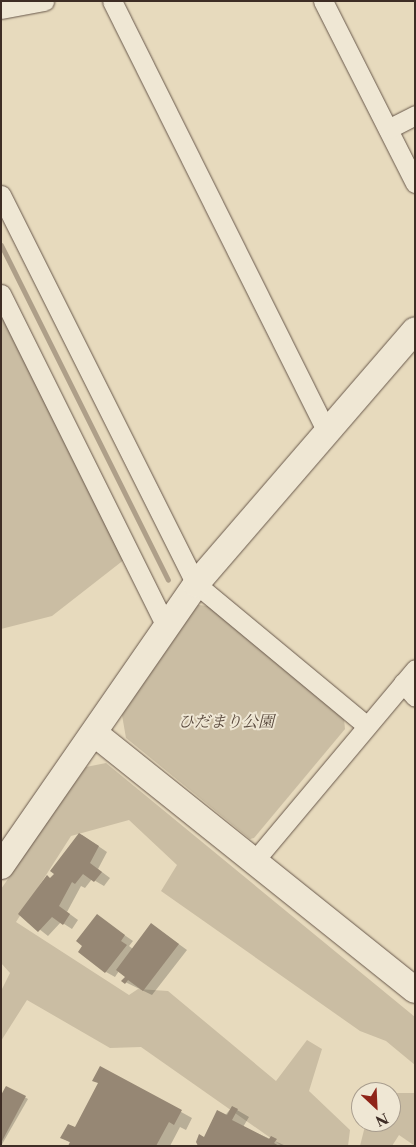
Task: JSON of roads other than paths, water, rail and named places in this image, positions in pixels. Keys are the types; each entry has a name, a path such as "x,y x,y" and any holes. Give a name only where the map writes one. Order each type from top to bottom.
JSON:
{"street":[{"path":"1,9 44,1"},
{"path":"112,1 326,432"},
{"path":"323,1 415,183"},
{"path":"388,129 415,115"},
{"path":"1,194 196,584 367,726"},
{"path":"1,294 166,626"},
{"path":"1,866 196,584 415,330"},
{"path":"255,860 367,726 409,690 415,669"},
{"path":"94,732 415,990"}],"waterway":[{"path":"1,245 168,580"}],"park label":[{"name":"ひだまり公園","path":"226,721"}]}
